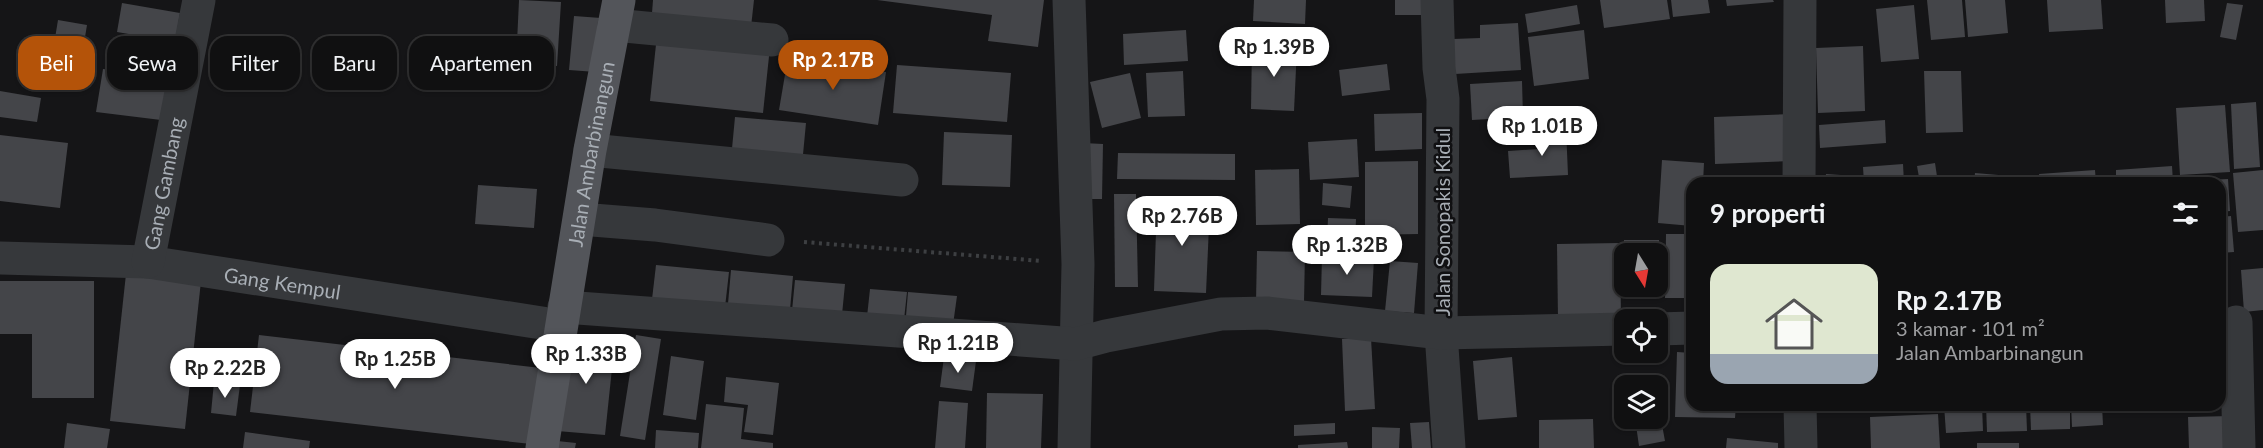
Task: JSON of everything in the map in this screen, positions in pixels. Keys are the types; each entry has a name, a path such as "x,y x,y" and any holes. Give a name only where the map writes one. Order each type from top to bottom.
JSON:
{"main road":[{"name":"Jalan Ambarbinangun","path":"542,448 590,150 616,13"}],"street":[{"name":"Gang Gambang","path":"148,262 199,0"},
{"path":"1069,0 1078,264 1074,448"},
{"name":"Jalan Sonopakis Kidul","path":"1437,0 1439,68 1443,99 1441,333 1614,329"},
{"path":"1799,177 1800,0"},
{"path":"616,13 772,40"},
{"path":"590,150 902,180"},
{"path":"579,219 655,225 768,240"},
{"name":"Gang Kempul","path":"0,258 148,262 562,316 1076,344 1221,314 1267,313 1441,333"},
{"path":"2239,448 2240,322"},
{"path":"1668,329 1686,328"},
{"path":"1441,333 1449,448"},
{"path":"1800,411 1801,448"}],"path":[{"path":"768,240 1078,264"}],"building":[{"path":"519,0 561,2 557,66 554,66 554,36 517,36"},
{"path":"653,0 754,0 750,36 651,26"},
{"path":"877,0 1044,0 1038,47 988,41 992,15"},
{"path":"1254,0 1306,0 1305,24 1253,21"},
{"path":"1395,0 1424,0 1424,15 1395,15"},
{"path":"1600,0 1667,0 1670,19 1604,28"},
{"path":"1671,0 1708,0 1710,13 1673,17"},
{"path":"1726,0 1773,0 1774,2 1727,6"},
{"path":"1927,0 1962,0 1965,37 1931,40"},
{"path":"1965,0 2005,0 2008,33 1968,37"},
{"path":"2047,0 2101,0 2103,29 2049,32"},
{"path":"2165,0 2204,0 2205,21 2166,23"},
{"path":"122,3 180,13 176,36 140,36 117,32"},
{"path":"2227,3 2243,5 2236,40 2220,37"},
{"path":"1577,5 1580,24 1528,33 1525,14"},
{"path":"1914,5 1919,59 1881,62 1876,9"},
{"path":"574,16 601,18 596,72 569,70"},
{"path":"58,20 87,25 85,36 55,36"},
{"path":"1518,23 1521,70 1455,74 1453,39 1480,38 1480,25"},
{"path":"1186,30 1188,61 1124,65 1123,34"},
{"path":"1584,30 1589,79 1534,86 1528,37"},
{"path":"657,35 770,47 763,113 650,101"},
{"path":"1252,46 1297,47 1294,111 1251,109"},
{"path":"1863,46 1865,111 1818,113 1816,48"},
{"path":"788,57 886,72 878,125 779,110"},
{"path":"1387,64 1390,90 1342,96 1339,70"},
{"path":"897,65 1011,73 1007,122 893,113"},
{"path":"103,69 107,69 107,90 166,90 161,120 96,112"},
{"path":"1183,71 1185,116 1148,117 1146,73"},
{"path":"1924,71 1961,71 1963,132 1926,133"},
{"path":"1130,73 1141,118 1102,128 1090,82"},
{"path":"1522,81 1523,117 1472,120 1470,84"},
{"path":"0,91 41,98 37,122 0,117"},
{"path":"2256,102 2260,167 2234,169 2231,104"},
{"path":"2225,105 2230,172 2180,175 2176,108"},
{"path":"1422,113 1422,149 1375,151 1374,114"},
{"path":"1792,114 1793,161 1715,164 1714,117"},
{"path":"735,117 806,123 802,165 731,159"},
{"path":"1885,120 1886,143 1820,148 1819,125"},
{"path":"1566,128 1568,175 1510,178 1508,151 1539,149 1538,129"},
{"path":"944,132 1012,135 1010,187 942,185"},
{"path":"0,135 68,143 60,208 0,201"},
{"path":"1357,139 1359,177 1310,180 1308,142"},
{"path":"1083,143 1103,144 1102,199 1082,199"},
{"path":"1118,153 1235,154 1235,180 1117,179"},
{"path":"1662,160 1704,163 1703,177 1686,177 1686,225 1658,223"},
{"path":"1418,161 1418,234 1365,235 1365,162"},
{"path":"1935,163 1937,177 1919,177 1917,166"},
{"path":"1903,164 1904,177 1864,177 1863,167"},
{"path":"2172,166 2173,177 2116,177 2116,170"},
{"path":"1299,169 1300,224 1256,225 1255,170"},
{"path":"2095,170 2096,177 2039,177 2039,174"},
{"path":"2263,170 2263,230 2238,232 2233,173"},
{"path":"1975,173 2022,177 1975,177"},
{"path":"1826,174 1856,176 1856,177 1826,177"},
{"path":"2226,179 2228,179 2230,211 2226,211"},
{"path":"1323,183 1352,186 1350,208 1322,205"},
{"path":"478,185 537,189 534,228 475,224"},
{"path":"1114,194 1136,194 1138,287 1115,287"},
{"path":"1157,202 1210,204 1206,293 1154,291"},
{"path":"2226,216 2231,216 2234,252 2226,253"},
{"path":"1328,218 1356,219 1355,241 1327,240"},
{"path":"1666,234 1686,234 1686,298 1665,298 1668,297"},
{"path":"1624,240 1659,240 1659,243 1624,243"},
{"path":"1614,243 1614,297 1621,297 1621,309 1614,309 1614,318 1558,319 1557,244"},
{"path":"1257,251 1305,252 1304,303 1256,302"},
{"path":"1322,256 1374,258 1372,297 1321,295"},
{"path":"1390,261 1418,263 1414,313 1385,311"},
{"path":"656,265 729,272 724,316 651,308"},
{"path":"2263,268 2263,310 2244,312 2241,270"},
{"path":"731,270 793,276 789,321 727,315"},
{"path":"126,274 201,281 185,429 110,421"},
{"path":"795,280 845,284 841,325 791,321"},
{"path":"0,281 94,281 94,398 32,398 32,334 0,334"},
{"path":"870,289 907,292 903,329 866,326"},
{"path":"908,292 957,296 952,332 905,328"},
{"path":"259,335 541,368 531,444 250,412"},
{"path":"636,335 661,339 645,440 620,436"},
{"path":"567,336 615,340 605,435 557,431"},
{"path":"1371,338 1375,409 1345,411 1342,339"},
{"path":"1677,352 1686,353 1686,411 1736,411 1735,418 1675,417"},
{"path":"671,356 704,361 696,420 663,415"},
{"path":"944,357 976,361 972,391 940,387"},
{"path":"1512,357 1517,417 1478,420 1473,361"},
{"path":"726,377 779,383 773,435 744,432 748,405 724,402"},
{"path":"214,382 240,385 236,416 211,413"},
{"path":"987,393 1043,394 1041,448 986,448"},
{"path":"939,401 968,403 965,448 935,448"},
{"path":"706,404 744,408 741,439 773,443 773,448 701,448"},
{"path":"1944,411 1982,411 1983,431 1946,433"},
{"path":"1986,411 2026,411 2027,431 1987,432"},
{"path":"2030,411 2070,411 2070,429 2031,430"},
{"path":"2071,411 2102,411 2103,425 2072,427"},
{"path":"1938,414 1940,448 1871,448 1870,417"},
{"path":"2231,416 2232,448 2189,448 2188,417"},
{"path":"1593,419 1594,448 1539,448 1539,420"},
{"path":"1429,422 1431,448 1412,448 1410,423"},
{"path":"67,423 110,429 107,448 64,448"},
{"path":"1335,423 1335,434 1294,436 1294,425"},
{"path":"1372,427 1400,428 1399,448 1372,448"},
{"path":"1637,429 1663,429 1665,441 1639,446"},
{"path":"656,430 699,433 698,448 655,448"},
{"path":"245,432 310,441 309,448 243,448"},
{"path":"1727,438 1778,443 1778,448 1726,448"},
{"path":"548,440 576,443 575,448 547,448"},
{"path":"1347,442 1348,448 1298,448 1298,445"},
{"path":"1977,443 2019,443 2019,448 1977,448"}]}
